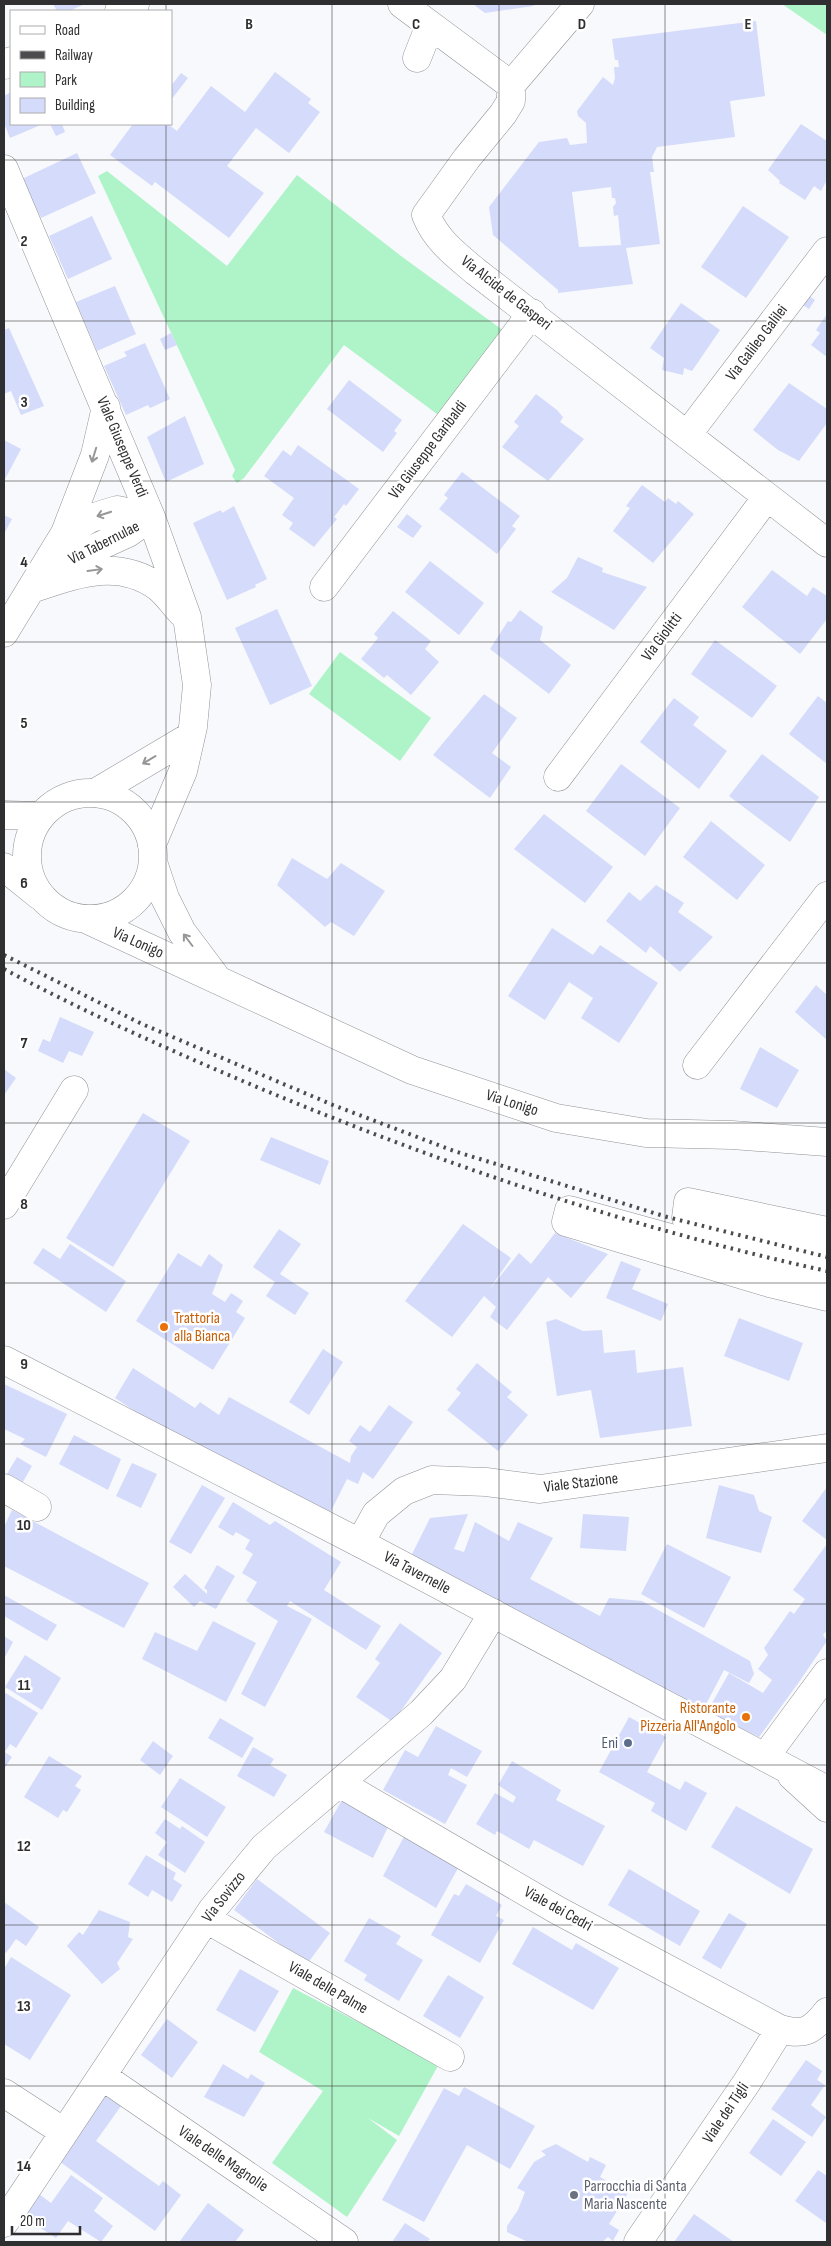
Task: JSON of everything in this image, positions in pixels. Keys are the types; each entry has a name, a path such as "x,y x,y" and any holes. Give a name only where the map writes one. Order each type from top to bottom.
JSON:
{"street":[{"path":"121,10 135,4"},
{"path":"402,4 511,85 580,4"},
{"path":"417,58 430,25"},
{"name":"Via Alcide de Gasperi","path":"511,85 511,100 504,114 466,158 426,215 431,228 443,243 475,271 532,313 827,543"},
{"name":"Viale Giuseppe Verdi","path":"4,169 151,517 187,617 197,685 191,736 183,771 152,853"},
{"name":"Via Galileo Galilei","path":"687,435 827,251"},
{"name":"Via Giuseppe Garibaldi","path":"324,587 532,313"},
{"name":"Via Tabernulae","path":"4,633 18,601 65,533 95,455 106,407"},
{"name":"Via Giolitti","path":"558,777 767,497"},
{"name":"Via Tabernulae","path":"65,533 91,518 117,510 151,517"},
{"name":"Via Tabernulae","path":"18,601 67,561 128,533 151,517"},
{"name":"Via Tabernulae","path":"18,601 88,572 103,569 132,573 158,588 187,617"},
{"path":"94,792 191,736"},
{"path":"4,867 57,910 86,919 102,918 117,913 131,904 142,892 149,878 152,853 142,821 126,803 111,796 94,792 83,793 69,797 48,808 40,816 29,840 27,862 33,883 45,900"},
{"path":"4,815 40,816"},
{"name":"Via Lonigo","path":"152,853 164,898 182,932 218,979"},
{"path":"697,1065 827,896"},
{"name":"Via Lonigo","path":"86,919 412,1070 556,1118 646,1133 732,1134 827,1142"},
{"path":"4,1205 74,1090"},
{"path":"827,1231 688,1202 686,1218 827,1252"},
{"path":"827,1276 739,1256 568,1210 566,1222 774,1284 827,1296"},
{"name":"Via Tavernelle","path":"4,1360 360,1543 827,1790"},
{"name":"Viale Stazione","path":"360,1543 376,1514 404,1491 432,1480 486,1482 540,1489 827,1448"},
{"path":"4,1488 37,1507"},
{"name":"Via Sovizzo","path":"4,2223 206,1919 264,1847 421,1713 452,1679 493,1613"},
{"path":"827,1673 810,1696 772,1760 827,1808"},
{"name":"Viale dei Cedri","path":"339,1783 557,1910 780,2029"},
{"name":"Viale delle Palme","path":"206,1919 450,2058"},
{"path":"780,2029 797,2034 811,2028 827,2012"},
{"name":"Viale dei Tigli","path":"638,2242 747,2082 780,2029"},
{"name":"Viale delle Magnolie","path":"102,2076 344,2242"},
{"path":"4,2093 64,2132"}],"green space":[{"path":"782,4 827,4 827,35"},
{"path":"107,171 227,266 297,175 401,256 504,331 441,417 344,345 244,478 237,483 232,476 235,470 98,176"},
{"path":"340,652 431,718 400,761 309,694"},
{"path":"293,1988 439,2064 399,2136 368,2118 397,2140 347,2217 272,2163 323,2091 259,2052"}],"building":[{"path":"53,4 85,4 71,10 56,10"},
{"path":"473,4 535,4 533,6 485,13"},
{"path":"756,21 765,96 730,101 735,137 657,147 652,157 654,172 650,172 660,244 626,248 633,284 558,293 558,290 493,235 489,207 539,142 567,138 570,145 587,143 586,123 578,116 577,111 603,77 613,85 615,78 614,67 619,67 618,60 615,60 612,39","holes":["611,187 612,198 615,198 616,203 613,207 614,216 618,215 621,245 579,247 572,192"]},
{"path":"275,72 311,99 308,103 320,112 289,153 256,128 227,166 264,193 229,238 155,182 152,186 110,155 132,125 169,125 177,131 211,86 245,112"},
{"path":"181,73 188,78 172,99 172,85"},
{"path":"10,93 10,125 41,125 10,138 4,123 4,96"},
{"path":"801,124 827,141 827,180 821,191 814,186 805,200 779,183 780,181 768,170"},
{"path":"50,125 62,125 65,132 56,136"},
{"path":"77,153 96,193 41,218 22,179"},
{"path":"743,206 789,237 746,298 701,267"},
{"path":"92,216 112,259 68,279 49,236"},
{"path":"115,286 136,334 97,351 76,302"},
{"path":"809,296 815,300 809,309 803,305"},
{"path":"681,303 720,330 692,371 684,368 683,375 662,370 664,358 650,348"},
{"path":"827,314 827,357 811,345 820,333 816,330"},
{"path":"9,328 44,406 21,415 11,391 4,394 4,330"},
{"path":"171,333 177,345 165,350 160,339"},
{"path":"145,343 170,399 150,408 148,405 126,415 104,366 127,356 124,352"},
{"path":"349,380 402,420 394,431 397,433 383,452 327,409"},
{"path":"789,383 827,409 827,423 799,461 778,450 753,430"},
{"path":"536,394 563,417 560,422 584,439 548,481 502,447 519,426 514,422"},
{"path":"185,416 204,464 166,482 147,437"},
{"path":"4,440 21,449 4,481"},
{"path":"298,445 359,489 346,506 344,504 334,517 337,519 314,547 289,529 293,523 282,515 294,498 264,476 283,450 291,456"},
{"path":"462,472 520,516 512,526 516,529 497,554 439,509 448,498 444,495"},
{"path":"642,485 665,502 668,498 676,504 678,501 694,514 653,563 613,531 630,508 626,506"},
{"path":"234,506 267,579 255,585 256,587 227,600 193,523 221,510 222,513"},
{"path":"407,514 422,526 413,538 397,527"},
{"path":"4,515 12,519 4,534"},
{"path":"578,557 603,568 602,572 647,587 614,630 551,592 567,578"},
{"path":"430,561 484,603 459,635 405,592"},
{"path":"772,570 807,596 813,587 827,596 827,619 800,654 742,607"},
{"path":"277,609 312,686 270,705 235,628"},
{"path":"520,610 543,627 540,640 571,665 549,694 490,649 508,621 511,622"},
{"path":"393,611 431,641 425,649 439,662 411,695 387,675 384,678 361,659 378,638 374,634"},
{"path":"715,640 777,686 752,718 691,674"},
{"path":"484,694 517,718 492,753 511,767 490,798 433,755"},
{"path":"818,696 827,703 827,764 789,734"},
{"path":"674,698 699,717 693,725 727,751 699,789 640,742"},
{"path":"762,754 819,797 790,842 729,796"},
{"path":"621,764 680,808 645,856 586,811"},
{"path":"544,814 613,867 585,903 514,849"},
{"path":"711,821 765,865 737,900 683,857"},
{"path":"292,858 327,879 341,863 385,891 354,936 331,922 325,927 277,885"},
{"path":"656,885 684,903 678,912 713,937 680,972 650,946 646,953 606,921 629,892 640,901"},
{"path":"552,928 593,955 600,945 658,983 619,1043 581,1018 593,998 569,982 545,1020 508,996"},
{"path":"816,985 827,995 827,1040 795,1012"},
{"path":"60,1017 94,1032 82,1056 69,1051 63,1063 38,1051 43,1039 50,1042"},
{"path":"760,1047 799,1070 777,1108 740,1089"},
{"path":"4,1069 16,1078 4,1095"},
{"path":"143,1113 190,1141 113,1267 66,1238"},
{"path":"271,1137 329,1161 320,1185 260,1160"},
{"path":"463,1224 511,1258 489,1290 519,1253 531,1264 555,1233 608,1254 571,1298 548,1277 507,1330 490,1317 496,1307 484,1296 452,1337 405,1301"},
{"path":"279,1229 301,1244 280,1274 309,1293 295,1315 266,1296 275,1282 253,1267"},
{"path":"70,1244 126,1281 106,1312 33,1263 43,1248 60,1259"},
{"path":"178,1253 201,1267 209,1254 223,1265 212,1294 225,1302 231,1293 243,1301 236,1312 245,1318 213,1370 136,1321"},
{"path":"621,1261 641,1269 632,1289 668,1304 661,1321 606,1298"},
{"path":"739,1318 803,1343 789,1381 724,1356"},
{"path":"556,1319 583,1331 602,1330 604,1353 635,1350 637,1373 683,1367 692,1426 600,1438 591,1390 557,1396 546,1322"},
{"path":"323,1349 343,1362 309,1415 289,1402"},
{"path":"477,1363 512,1392 507,1397 528,1415 498,1451 447,1410 461,1393 456,1389"},
{"path":"133,1368 195,1408 200,1402 219,1415 229,1397 350,1463 351,1456 357,1447 349,1441 360,1425 370,1432 389,1405 413,1422 373,1479 363,1472 358,1484 347,1479 330,1513 156,1425 115,1398"},
{"path":"4,1384 67,1414 46,1457 20,1444 25,1439 4,1429"},
{"path":"74,1435 121,1459 108,1490 59,1464"},
{"path":"17,1457 32,1466 20,1487 4,1479"},
{"path":"132,1463 157,1474 141,1508 116,1496"},
{"path":"202,1485 225,1498 191,1554 169,1542"},
{"path":"719,1485 754,1495 759,1511 772,1517 761,1553 706,1538"},
{"path":"827,1487 827,1540 802,1521"},
{"path":"233,1502 270,1525 275,1521 341,1562 324,1590 381,1626 366,1650 290,1601 287,1606 312,1619 265,1707 241,1694 278,1621 246,1601 257,1582 242,1573 253,1554 245,1549 250,1540 236,1532 233,1536 218,1527"},
{"path":"12,1510 149,1583 124,1628 4,1566 4,1527"},
{"path":"468,1514 454,1549 464,1552 475,1522 509,1541 518,1522 553,1538 530,1579 600,1616 609,1598 642,1601 750,1661 754,1674 749,1683 724,1670 703,1710 411,1556 430,1518"},
{"path":"583,1514 629,1517 626,1551 580,1548"},
{"path":"667,1544 731,1577 704,1628 641,1594"},
{"path":"827,1544 827,1630 823,1635 827,1641 799,1682 759,1737 707,1712 729,1673 763,1693 772,1680 758,1669 768,1655 764,1648 790,1611 794,1614 805,1599 793,1590"},
{"path":"217,1565 235,1576 216,1609 200,1601 194,1607 173,1587 185,1574 207,1594 207,1590 204,1588"},
{"path":"4,1595 57,1625 47,1641 4,1616"},
{"path":"213,1621 256,1643 226,1702 142,1659 155,1632 197,1651"},
{"path":"400,1623 442,1653 393,1722 356,1697 380,1663 375,1659"},
{"path":"4,1636 13,1642 4,1659"},
{"path":"25,1655 61,1678 42,1710 5,1687"},
{"path":"4,1692 38,1713 16,1748 10,1744 5,1752 12,1757 4,1769"},
{"path":"629,1717 666,1737 647,1772 680,1790 685,1781 707,1793 686,1831 651,1811 655,1803 599,1772"},
{"path":"220,1718 254,1738 242,1758 208,1738"},
{"path":"436,1726 482,1751 467,1777 451,1768 448,1775 467,1785 445,1824 383,1790 405,1750 418,1757"},
{"path":"153,1741 173,1756 160,1775 140,1760"},
{"path":"253,1747 274,1759 270,1765 287,1775 274,1797 237,1776"},
{"path":"49,1756 82,1776 75,1786 81,1790 67,1812 63,1810 58,1818 24,1797"},
{"path":"512,1761 561,1790 556,1800 605,1826 583,1866 534,1840 529,1849 497,1831 495,1835 476,1824 495,1793 513,1803 516,1797 498,1785"},
{"path":"180,1778 226,1807 207,1837 161,1807"},
{"path":"343,1798 390,1823 373,1858 324,1832"},
{"path":"736,1806 813,1849 790,1894 711,1847"},
{"path":"165,1819 180,1829 182,1826 205,1842 185,1873 158,1855 167,1842 155,1833"},
{"path":"407,1831 462,1861 436,1908 383,1876"},
{"path":"146,1855 176,1873 173,1879 182,1885 172,1902 152,1890 148,1897 128,1884"},
{"path":"629,1869 700,1911 680,1946 608,1905"},
{"path":"257,1879 330,1933 307,1964 234,1910"},
{"path":"466,1884 502,1905 496,1916 504,1920 480,1963 431,1935 454,1894 459,1896"},
{"path":"4,1902 39,1927 26,1946 16,1939 6,1953 4,1951"},
{"path":"99,1910 130,1922 128,1937 133,1939 117,1963 120,1969 102,1984 67,1946 79,1932 83,1935"},
{"path":"729,1913 747,1924 721,1969 702,1958"},
{"path":"369,1918 401,1936 396,1944 423,1960 399,2001 364,1980 367,1975 344,1961"},
{"path":"533,1927 572,1950 576,1943 619,1968 593,2010 512,1964"},
{"path":"11,1957 71,1995 30,2060 4,2044 4,1969"},
{"path":"240,1969 279,1991 255,2032 216,2010"},
{"path":"448,1975 484,1997 460,2038 423,2016"},
{"path":"167,2019 198,2042 172,2078 141,2055"},
{"path":"806,2060 822,2071 817,2080 825,2085 811,2105 826,2117 812,2137 771,2109"},
{"path":"223,2064 248,2079 251,2074 265,2083 244,2117 204,2097"},
{"path":"464,2087 535,2126 510,2169 467,2145 424,2222 382,2200 444,2088 459,2096"},
{"path":"102,2094 121,2106 96,2141 159,2186 163,2181 181,2195 155,2231 59,2161"},
{"path":"773,2119 806,2142 781,2176 749,2153"},
{"path":"556,2144 588,2162 590,2157 606,2165 600,2177 628,2193 609,2224 619,2230 613,2241 608,2237 602,2242 528,2242 507,2232 507,2226 518,2210 525,2192 517,2188 534,2162 546,2155 541,2151"},
{"path":"818,2170 827,2176 826,2223 795,2201"},
{"path":"71,2175 103,2198 94,2211 113,2226 101,2242 68,2221 56,2238 25,2218 39,2194 51,2203"},
{"path":"208,2203 244,2230 235,2242 180,2241"},
{"path":"694,2214 734,2242 674,2242"},
{"path":"405,2223 430,2239 427,2242 392,2242"}],"railway":[{"path":"4,955 142,1024 333,1105 454,1151 667,1217 827,1257"},
{"path":"4,969 100,1017 198,1062 333,1118 472,1170 683,1236 827,1271"}],"place":[{"name":"Trattoria alla Bianca","path":"164,1327"},
{"name":"Ristorante Pizzeria All'Angolo","path":"746,1717"},
{"name":"Eni","path":"628,1743"},
{"name":"Parrocchia di Santa Maria Nascente","path":"574,2195"}]}
